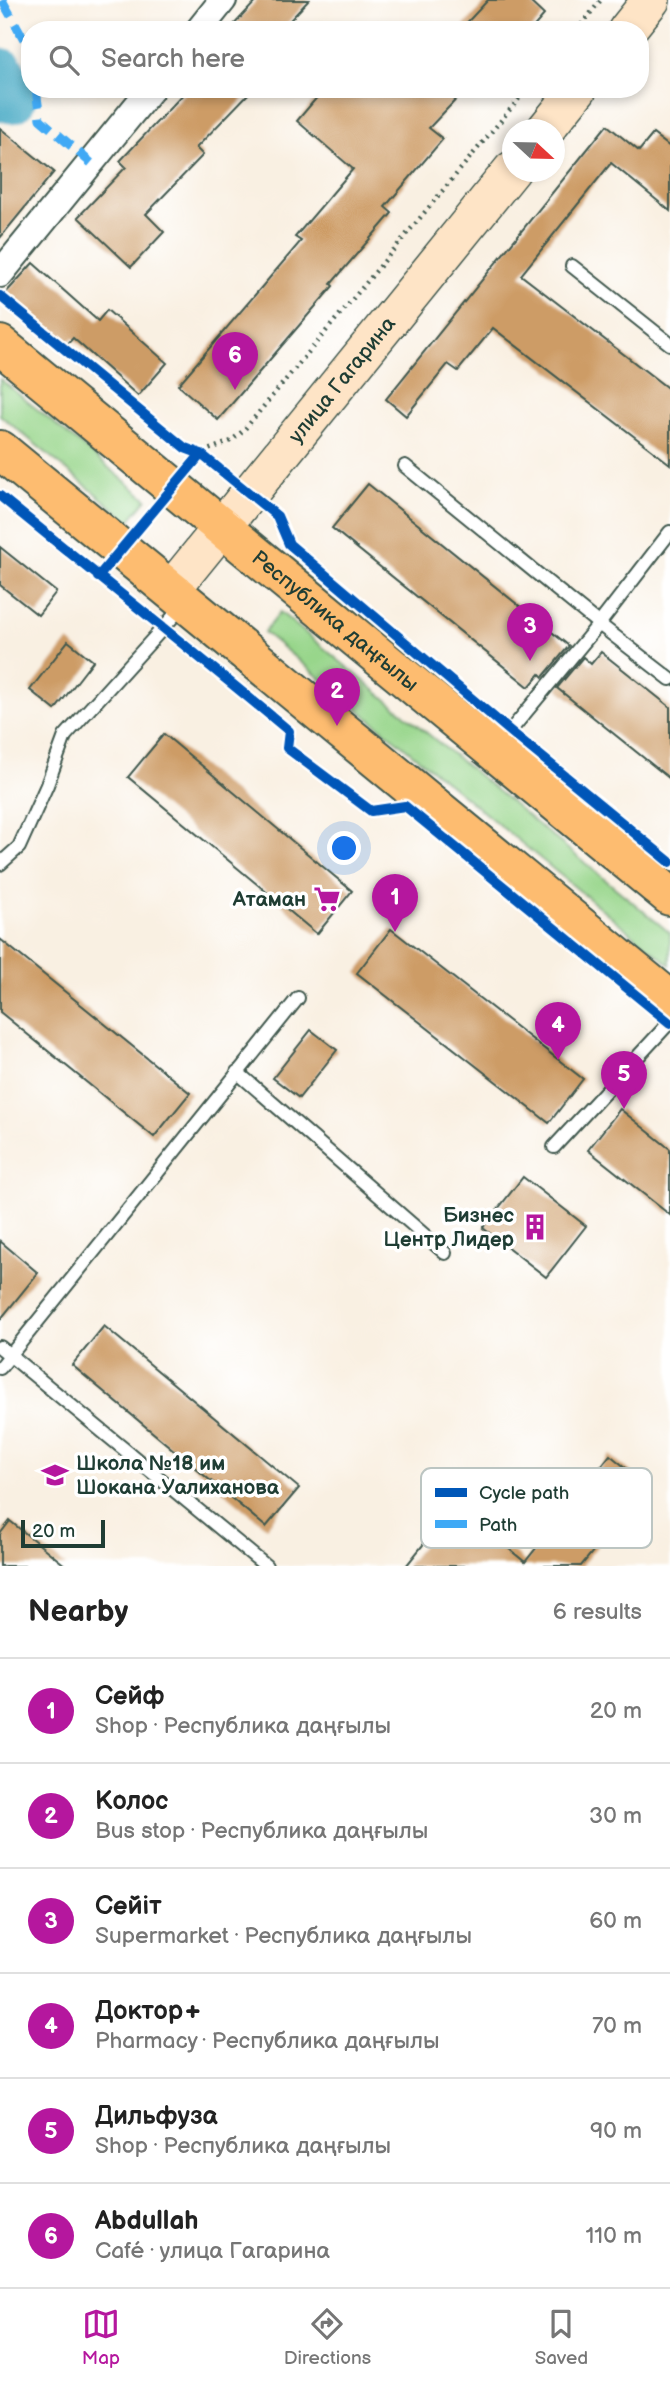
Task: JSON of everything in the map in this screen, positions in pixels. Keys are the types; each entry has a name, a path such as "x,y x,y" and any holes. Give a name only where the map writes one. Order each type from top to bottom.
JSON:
{"main road":[{"path":"634,21 651,0"},
{"path":"554,119 571,98"},
{"name":"улица Гагарина","path":"178,597 222,528 503,182"},
{"name":"Республика даңғылы","path":"0,345 670,896"},
{"path":"0,450 670,1000"}],"street":[{"path":"206,21 223,0"},
{"path":"0,274 144,98"}],"lane":[{"path":"572,266 670,344"},
{"path":"405,466 670,679"},
{"path":"494,751 599,624 670,532"},
{"path":"660,544 670,554"},
{"path":"0,864 19,847 47,785 65,736 178,597"},
{"path":"0,1368 5,1351 298,998"},
{"path":"554,1147 670,1022"},
{"path":"237,1072 445,1253"},
{"path":"5,1351 266,1566"}],"path":[{"path":"584,21 601,0"},
{"path":"204,452 231,441 244,430 520,98"},
{"path":"0,296 185,448 201,454 122,550"},
{"path":"279,722 289,731 287,748 371,811 394,808"}],"green space":[{"path":"0,379 147,499 129,521 0,415"},
{"path":"280,612 670,933 670,965 264,632"}],"building":[{"path":"257,0 309,0 289,21 237,21"},
{"path":"488,0 528,0 544,15 539,21 468,21"},
{"path":"180,98 244,98 196,148 203,155 146,214 164,232 131,267 78,217 126,167 120,161"},
{"path":"316,98 457,98 429,128 443,139 385,207 392,213 218,420 178,385 301,241 295,237 353,169 297,121"},
{"path":"607,125 639,151 653,134 670,147 670,211 611,163 521,275 670,390 670,464 493,328 458,371 448,364 406,416 386,399 561,182 565,182 565,177"},
{"path":"0,128 54,172 0,238"},
{"path":"33,263 98,321 107,310 167,363 138,396 73,338 63,349 3,296"},
{"path":"368,484 569,646 543,677 540,674 529,687 332,528"},
{"path":"0,547 56,592 38,615 0,585"},
{"path":"68,641 93,661 55,710 30,690"},
{"path":"601,652 670,707 670,779 557,688 583,657 591,664"},
{"path":"164,734 352,891 317,934 128,777"},
{"path":"391,929 583,1079 549,1123 357,973"},
{"path":"0,939 190,1093 154,1137 0,1012"},
{"path":"311,1030 337,1050 299,1098 273,1078"},
{"path":"620,1109 670,1149 670,1215 588,1150"},
{"name":"Бизнес Центр Лидер","path":"523,1177 586,1226 546,1277 483,1228"},
{"path":"0,1241 38,1273 0,1320"},
{"path":"104,1326 299,1488 266,1527 72,1365"},
{"path":"610,1455 626,1468 600,1468"},
{"path":"10,1521 66,1566 0,1566 0,1534"},
{"path":"421,1547 508,1548 525,1562 536,1548 596,1548 581,1566 406,1566"}],"waterway":[{"path":"0,73 11,98"}],"marked path":[{"path":"2,0 21,34"},
{"path":"37,98 40,119 91,163"}],"cycle path":[{"path":"0,296 185,448 201,454 277,516 289,544 670,862"},
{"path":"98,577 201,454"},
{"path":"0,496 289,731 287,748 371,811 405,806 670,1023"}],"place":[{"name":"Аbdullah","path":"235,390"},
{"name":"Сейіт","path":"530,661"},
{"name":"Колос","path":"337,726"},
{"name":"Атаман","path":"327,899"},
{"name":"Сейф","path":"395,932"},
{"name":"Доктор+","path":"558,1060"},
{"name":"Дильфуза","path":"624,1109"},
{"name":"Бизнес Центр Лидер","path":"535,1227"},
{"name":"Школа №18 им Шокана Уалиханова","path":"55,1475"}]}
